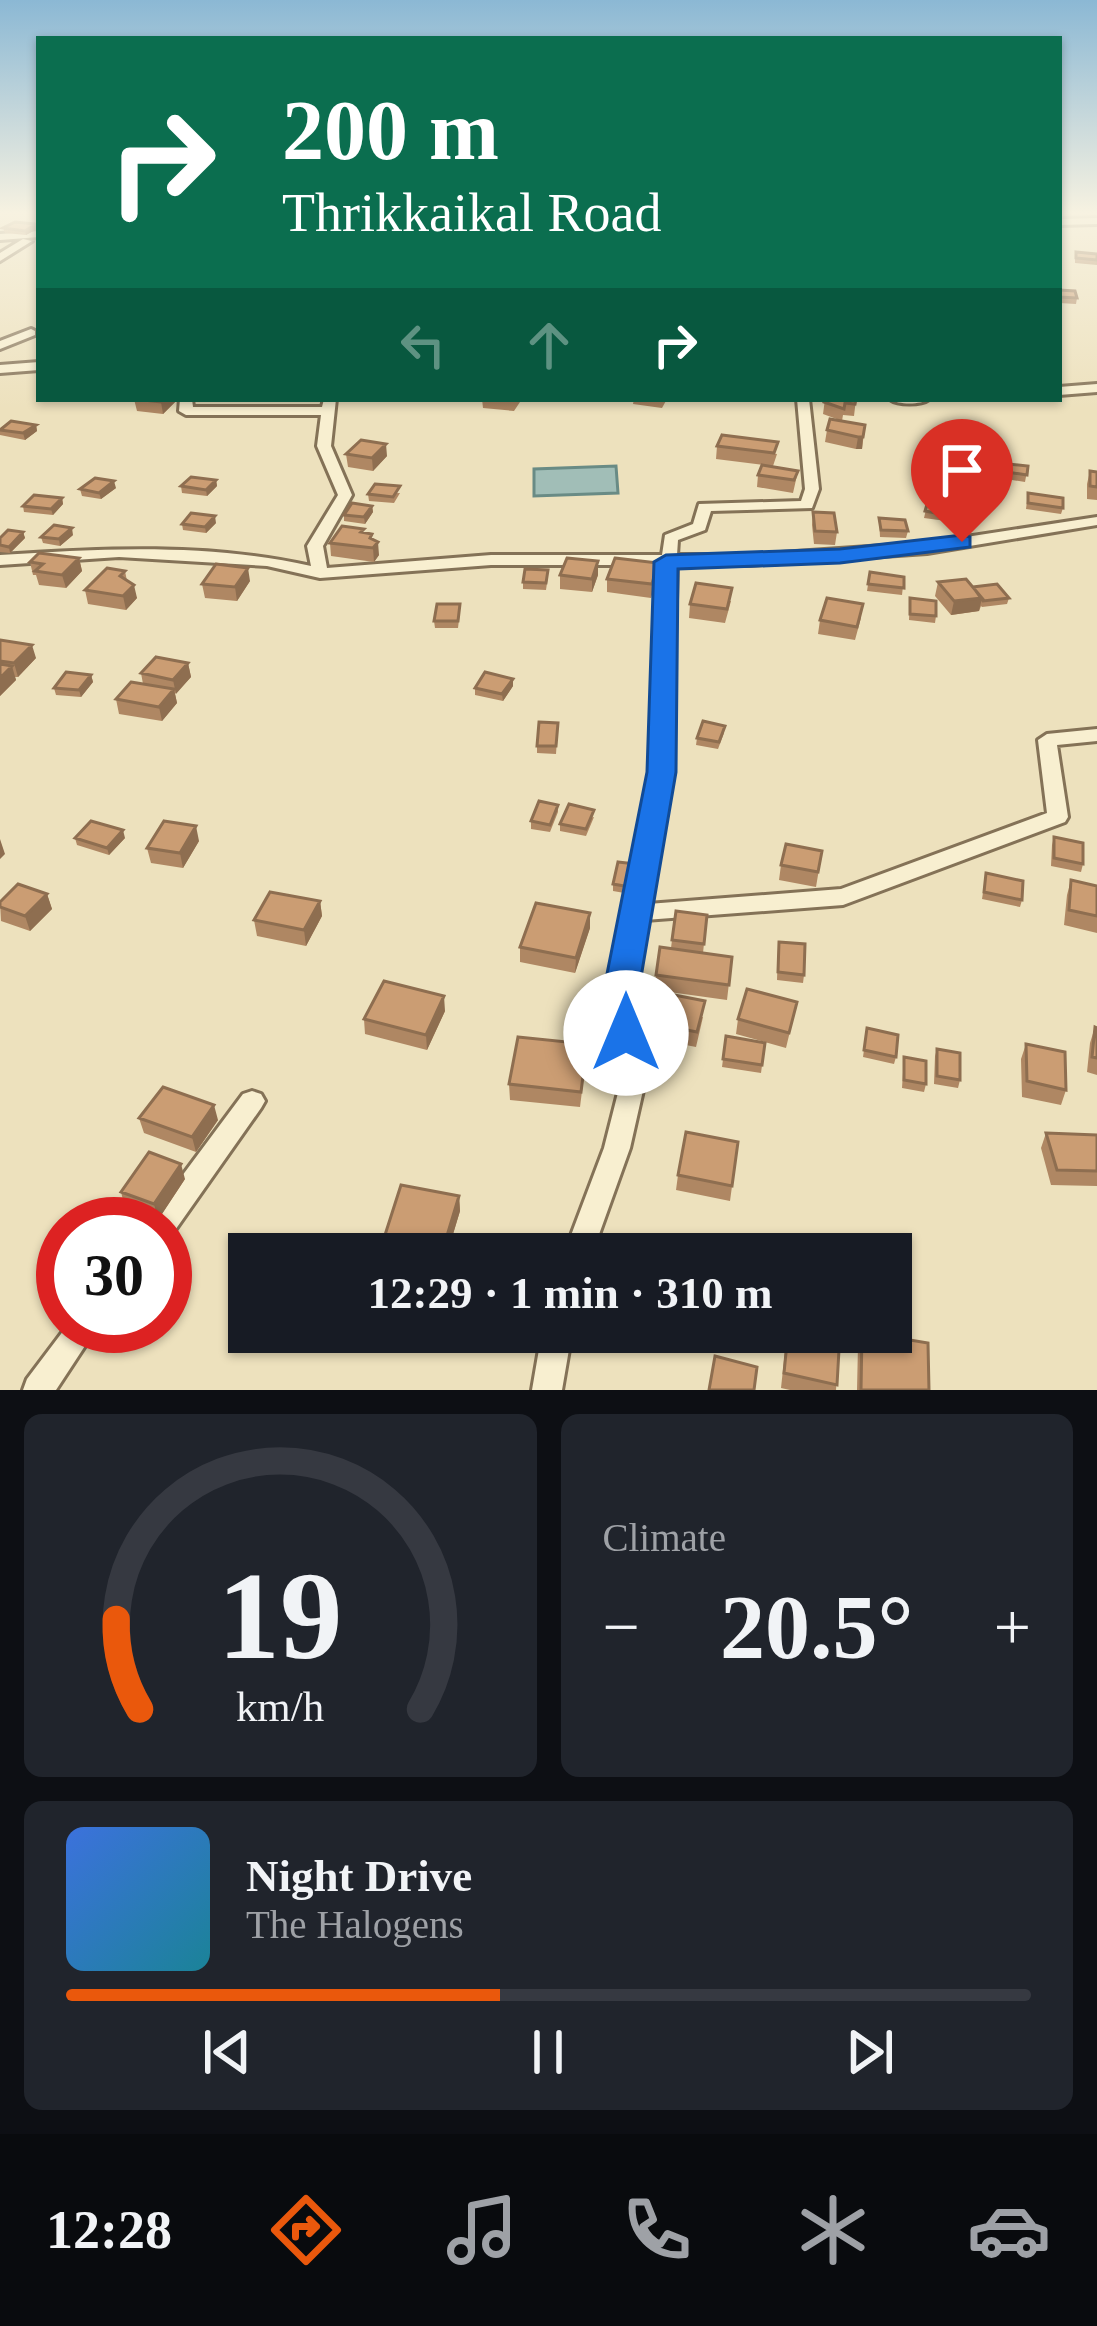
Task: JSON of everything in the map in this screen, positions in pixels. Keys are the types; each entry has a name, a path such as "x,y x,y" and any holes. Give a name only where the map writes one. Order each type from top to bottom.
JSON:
{"street":[{"path":"0,344 32,333"},
{"path":"0,369 36,366"},
{"path":"1062,391 1097,388"},
{"path":"186,402 186,410 329,405 324,446 345,495 315,546 320,573"},
{"path":"586,1233 617,1148 634,1076 622,989 661,772 670,538 700,527 704,508 807,505 812,489 803,402"},
{"path":"0,560 119,552 267,561 320,573 491,560 666,562 927,548 1097,521"},
{"path":"639,913 843,897 1058,818 1047,740 1097,735"},
{"path":"183,1197 252,1101"},
{"path":"38,1390 65,1353"},
{"path":"547,1390 553,1353"}],"water":[{"path":"616,466 618,493 534,496 534,469"}],"building":[{"path":"1062,290 1075,291 1077,298 1062,297"},
{"path":"830,419 865,425 863,437 827,430"},
{"path":"11,421 36,425 23,433 0,430"},
{"path":"722,435 778,442 774,453 717,446"},
{"path":"361,440 386,444 372,458 346,454"},
{"path":"947,461 975,465 973,476 946,472"},
{"path":"1008,464 1028,466 1027,475 1007,472"},
{"path":"762,465 798,471 794,480 758,475"},
{"path":"1090,471 1097,472 1097,487 1090,486"},
{"path":"191,477 216,480 206,490 181,486"},
{"path":"95,478 114,481 99,493 80,489"},
{"path":"375,484 400,486 393,497 368,494"},
{"path":"1028,493 1063,498 1063,508 1028,503"},
{"path":"34,495 62,498 51,509 23,506"},
{"path":"962,495 984,497 983,511 961,508"},
{"path":"928,501 950,505 947,515 925,511"},
{"path":"352,503 372,506 364,517 344,515"},
{"path":"813,512 834,513 837,532 815,531"},
{"path":"191,513 215,516 205,527 182,524"},
{"path":"879,518 905,520 908,531 881,530"},
{"path":"54,525 72,528 59,539 41,537"},
{"path":"342,526 364,529 361,532 372,534 370,538 378,542 373,548 330,543"},
{"path":"8,530 23,532 9,547 0,545"},
{"path":"39,553 79,558 62,575 35,571 43,564 30,562"},
{"path":"567,558 598,561 592,579 560,575"},
{"path":"615,558 658,563 652,584 607,579"},
{"path":"216,564 248,568 235,587 202,584"},
{"path":"107,568 125,571 120,576 134,585 123,596 85,590"},
{"path":"525,569 548,570 546,583 523,582"},
{"path":"870,572 904,577 904,588 868,584"},
{"path":"966,579 982,598 954,601 938,582"},
{"path":"696,583 732,588 727,609 690,604"},
{"path":"997,584 1009,598 983,601 973,587"},
{"path":"827,598 863,604 857,627 820,620"},
{"path":"910,598 936,601 936,616 910,614"},
{"path":"437,604 460,604 458,621 434,621"},
{"path":"0,640 32,645 14,663 0,661"},
{"path":"156,657 188,663 173,680 141,673"},
{"path":"66,672 91,675 79,690 54,688"},
{"path":"485,672 513,679 502,694 475,688"},
{"path":"131,682 174,689 159,707 116,699"},
{"path":"703,721 725,726 719,742 697,738"},
{"path":"539,722 558,723 556,746 537,746"},
{"path":"539,801 558,805 550,825 531,821"},
{"path":"569,804 594,810 586,829 560,824"},
{"path":"91,821 123,830 107,848 75,838"},
{"path":"164,821 196,826 180,853 147,848"},
{"path":"1054,837 1083,843 1083,864 1054,858"},
{"path":"786,844 822,851 818,872 781,865"},
{"path":"618,862 636,864 630,887 613,884"},
{"path":"986,873 1023,881 1022,900 984,892"},
{"path":"1071,880 1097,886 1097,916 1069,910"},
{"path":"18,884 47,894 25,916 0,907"},
{"path":"270,892 320,901 304,930 254,920"},
{"path":"536,903 590,913 576,958 520,947"},
{"path":"676,911 707,915 704,944 672,940"},
{"path":"779,942 805,944 804,975 778,972"},
{"path":"660,947 732,957 729,985 656,975"},
{"path":"384,981 444,996 426,1035 364,1019"},
{"path":"747,989 797,1002 789,1033 738,1019"},
{"path":"664,993 705,1001 697,1032 656,1024"},
{"path":"867,1028 898,1035 896,1057 864,1050"},
{"path":"1097,1028 1097,1058 1092,1057"},
{"path":"726,1036 765,1043 762,1065 723,1059"},
{"path":"518,1037 587,1044 581,1092 509,1084"},
{"path":"1026,1044 1065,1052 1066,1090 1027,1081"},
{"path":"937,1049 960,1053 960,1080 937,1076"},
{"path":"904,1057 926,1061 926,1084 904,1080"},
{"path":"163,1087 214,1105 192,1137 139,1118"},
{"path":"686,1132 738,1142 732,1186 678,1175"},
{"path":"1046,1133 1097,1135 1097,1171 1057,1170"},
{"path":"149,1152 181,1164 159,1197 121,1192"},
{"path":"401,1185 459,1196 448,1233 386,1233"},
{"path":"912,1340 928,1343 929,1390 861,1390 862,1353 912,1353"},
{"path":"786,1353 839,1353 837,1385 784,1373"},
{"path":"715,1356 757,1367 754,1390 709,1390"}],"route":[{"path":"626,1033 622,989 661,772 666,562 840,556 962,542"}]}
